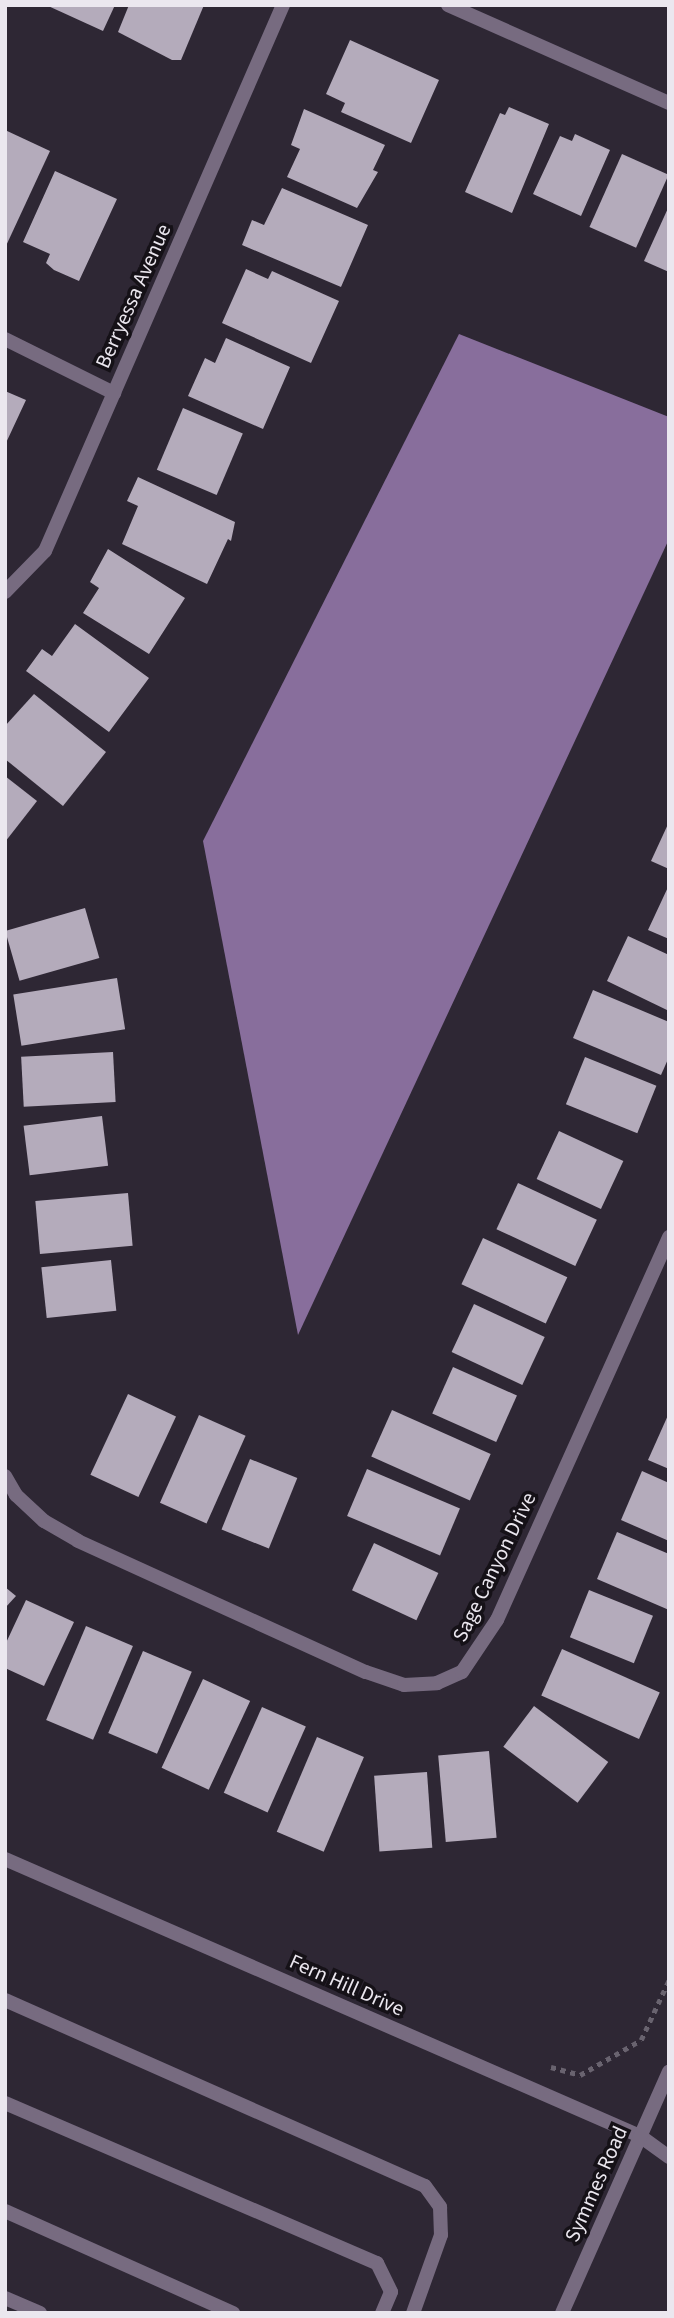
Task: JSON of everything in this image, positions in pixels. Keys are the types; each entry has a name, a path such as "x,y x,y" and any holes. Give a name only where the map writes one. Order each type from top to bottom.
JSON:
{"street":[{"name":"Berryessa Avenue","path":"5,592 45,551 283,5"},
{"path":"448,5 669,103"},
{"path":"5,339 114,393"},
{"name":"Sage Canyon Drive","path":"5,1476 16,1495 35,1513 78,1541 366,1672 404,1685 437,1683 462,1672 497,1620 669,1237"},
{"name":"Fern Hill Drive","path":"5,1859 640,2136 669,2157"},
{"path":"5,2000 425,2186 440,2207 441,2235 413,2313"},
{"name":"Symmes Road","path":"562,2313 669,2072"},
{"path":"5,2103 377,2263 391,2292 382,2313"},
{"path":"5,2211 233,2313"},
{"path":"5,2298 40,2313"}],"path":[{"path":"541,2064 580,2075 641,2040 669,1980"}],"shaded area":[{"path":"459,334 669,417 669,539 298,1335 203,841"}],"building":[{"path":"46,5 115,5 103,31"},
{"path":"129,5 204,5 181,60 172,60 118,32"},
{"path":"350,40 439,80 411,143 341,112 345,103 326,94"},
{"path":"509,107 549,124 512,213 465,192 500,113 505,115"},
{"path":"304,109 385,145 373,170 378,172 357,208 287,177 300,149 291,145"},
{"path":"5,130 50,151 5,248"},
{"path":"575,134 610,150 581,216 533,194 560,136 572,141"},
{"path":"622,154 669,175 636,248 589,227"},
{"path":"55,171 117,199 79,281 54,270 46,263 50,254 23,242"},
{"path":"282,188 368,225 341,287 242,245 252,220 264,225"},
{"path":"669,206 669,272 644,261"},
{"path":"246,269 268,279 272,271 339,301 311,363 222,323"},
{"path":"226,338 290,367 263,429 188,396 205,358 215,363"},
{"path":"5,391 26,400 5,445"},
{"path":"183,408 243,433 217,495 157,470"},
{"path":"138,477 235,522 231,541 228,539 207,584 122,544 138,506 127,501"},
{"path":"108,549 185,598 149,654 83,613 99,588 90,582"},
{"path":"75,624 149,678 109,732 26,671 42,649 52,656"},
{"path":"34,694 106,752 63,806 5,759 5,726"},
{"path":"5,776 37,801 5,842"},
{"path":"669,822 669,869 651,861"},
{"path":"669,885 669,939 648,930"},
{"path":"85,908 99,958 20,981 5,931"},
{"path":"628,936 669,955 669,1011 607,981"},
{"path":"117,978 125,1029 21,1046 13,994"},
{"path":"593,990 669,1022 669,1057 661,1075 573,1038"},
{"path":"113,1052 116,1102 24,1107 21,1057"},
{"path":"585,1057 656,1086 637,1133 566,1104"},
{"path":"102,1116 108,1166 30,1175 24,1126"},
{"path":"559,1131 623,1161 601,1209 537,1179"},
{"path":"518,1183 597,1220 575,1266 496,1229"},
{"path":"128,1193 133,1246 40,1254 35,1201"},
{"path":"483,1238 567,1277 546,1324 461,1284"},
{"path":"111,1260 116,1311 47,1318 41,1267"},
{"path":"474,1304 545,1337 522,1385 452,1352"},
{"path":"453,1367 517,1395 496,1442 432,1414"},
{"path":"128,1394 176,1416 138,1497 90,1475"},
{"path":"392,1410 491,1454 470,1501 371,1457"},
{"path":"669,1413 669,1469 648,1460"},
{"path":"199,1415 246,1436 207,1523 160,1503"},
{"path":"250,1459 297,1478 269,1549 222,1529"},
{"path":"367,1469 460,1508 440,1555 347,1516"},
{"path":"642,1471 669,1483 669,1541 621,1520"},
{"path":"617,1532 669,1554 669,1610 597,1579"},
{"path":"374,1543 438,1573 416,1620 352,1590"},
{"path":"5,1587 16,1596 5,1608"},
{"path":"589,1590 653,1616 634,1663 570,1637"},
{"path":"26,1600 74,1622 44,1686 5,1668 5,1645"},
{"path":"86,1626 133,1646 93,1740 46,1720"},
{"path":"562,1649 660,1693 639,1739 541,1696"},
{"path":"143,1651 192,1672 157,1754 108,1733"},
{"path":"203,1679 250,1701 209,1790 162,1768"},
{"path":"534,1706 608,1762 578,1803 503,1747"},
{"path":"262,1707 306,1727 268,1812 224,1793"},
{"path":"317,1737 364,1757 324,1852 277,1832"},
{"path":"489,1751 497,1838 446,1842 438,1755"},
{"path":"427,1772 432,1848 379,1852 374,1776"}]}
